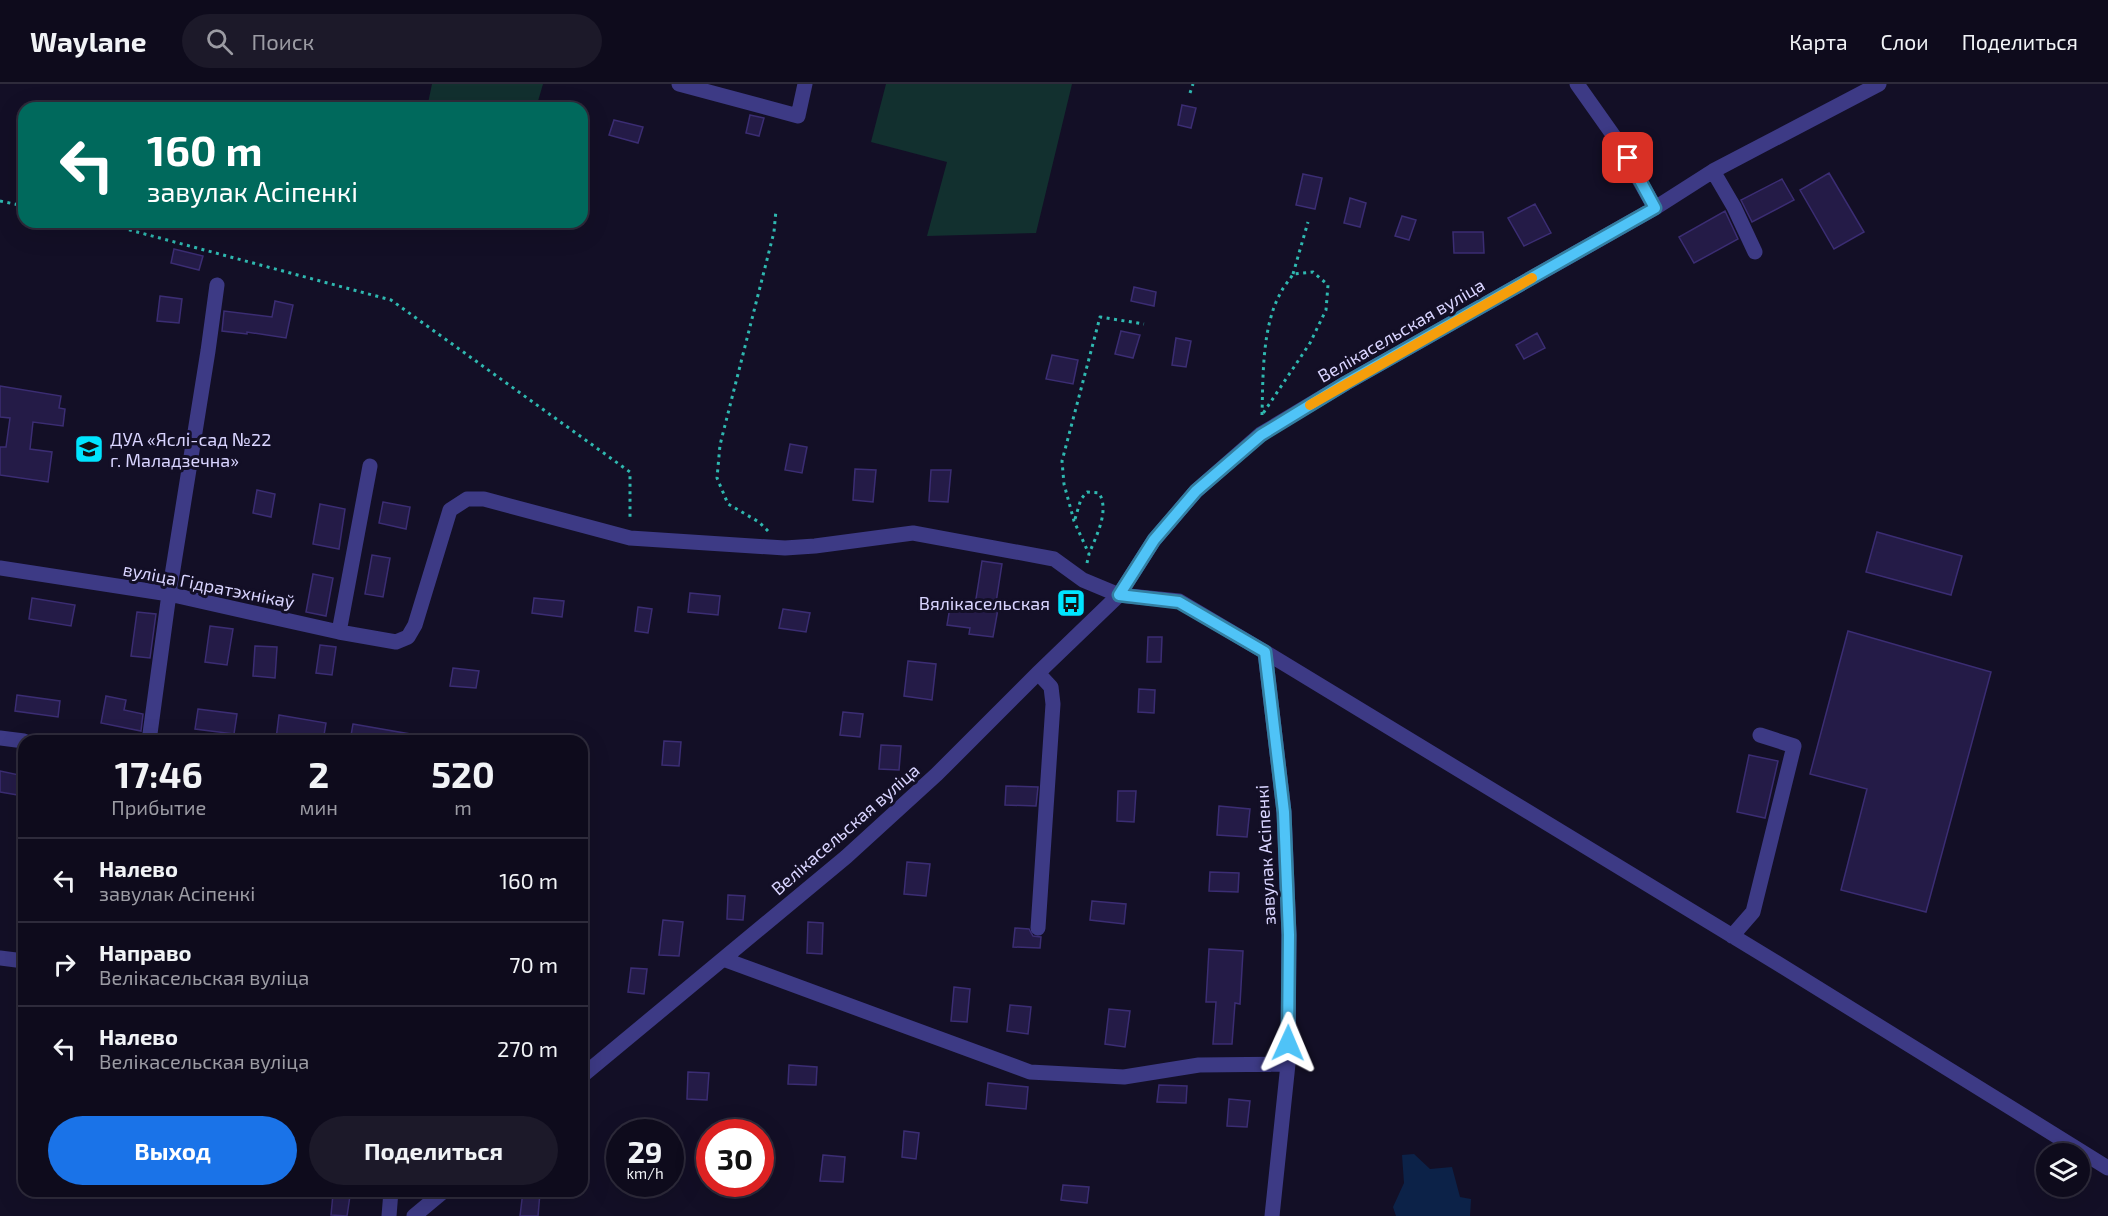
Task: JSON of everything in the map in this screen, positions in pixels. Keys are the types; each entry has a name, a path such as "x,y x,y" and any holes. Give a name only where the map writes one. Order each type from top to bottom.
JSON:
{"street":[{"path":"679,84 798,116 805,84"},
{"path":"1577,84 1618,142 1655,208"},
{"name":"Велікасельская вуліца","path":"588,1071 846,857 937,774 1119,595 1154,540 1196,491 1261,435 1346,383 1655,208 1713,171 1880,84"},
{"path":"1713,171 1734,207 1755,252"},
{"path":"150,735 169,594 217,285"},
{"path":"339,632 370,466"},
{"name":"вуліца Гідратэхнікаў","path":"0,568 169,594 339,632 396,642 408,637 415,625 450,510 467,499 484,499 630,538"},
{"path":"630,538 785,548 913,533 1054,559 1083,580 1119,595 1179,602 1732,936 2108,1168"},
{"name":"завулак Асіпенкі","path":"1265,652 1284,812 1289,935 1288,1065 1272,1216"},
{"path":"1038,673 1051,687 1053,704 1038,928"},
{"path":"1732,936 1753,912 1794,746 1760,735"},
{"path":"0,738 18,740"},
{"path":"0,958 18,960"},
{"path":"723,958 1030,1072 1124,1077 1199,1065 1288,1065"},
{"path":"389,1216 391,1197"},
{"path":"414,1216 437,1197"}],"path":[{"path":"1190,93 1193,84"},
{"path":"0,201 18,205"},
{"path":"776,210 774,232 720,445 717,478 728,504 759,522 785,548"},
{"path":"1261,435 1264,360 1270,322 1279,295 1293,274 1308,222"},
{"path":"122,228 391,300 630,472 630,538"},
{"path":"1262,415 1310,343 1326,310 1328,285 1313,272 1293,274"},
{"path":"1089,554 1074,521 1064,484 1062,461 1100,316 1144,324"},
{"path":"1074,521 1081,499 1087,492 1099,493 1104,501 1102,518 1089,554 1083,580"}],"green space":[{"path":"432,84 543,84 538,102 428,102"},
{"path":"886,84 1072,84 1036,233 927,236 947,162 871,142"}],"water":[{"path":"1414,1154 1430,1169 1452,1167 1460,1197 1471,1199 1470,1216 1396,1216 1393,1207 1404,1183 1402,1155"}],"building":[{"path":"1182,105 1196,108 1191,128 1178,125"},
{"path":"750,115 764,118 759,136 746,133"},
{"path":"614,120 643,127 638,143 609,135"},
{"path":"1829,173 1864,232 1834,249 1800,190"},
{"path":"1303,174 1322,178 1315,209 1296,205"},
{"path":"1782,179 1794,200 1752,222 1741,200"},
{"path":"1350,198 1366,203 1360,227 1344,223"},
{"path":"1535,204 1551,233 1524,246 1508,218"},
{"path":"1725,211 1738,239 1694,263 1679,237"},
{"path":"1402,216 1416,220 1409,240 1395,236"},
{"path":"1453,232 1483,232 1484,253 1454,253"},
{"path":"174,249 203,256 199,270 171,263"},
{"path":"1134,287 1156,292 1154,306 1131,301"},
{"path":"160,296 182,299 179,323 157,321"},
{"path":"275,301 293,305 286,338 222,331 224,311 272,317"},
{"path":"1121,331 1140,335 1133,358 1115,354"},
{"path":"1537,333 1545,348 1524,359 1516,345"},
{"path":"1176,338 1191,341 1186,367 1172,365"},
{"path":"1052,355 1078,360 1073,384 1046,379"},
{"path":"0,386 61,396 59,408 65,409 63,426 33,422 30,449 52,452 48,482 0,475 0,447 6,447 10,418 0,417"},
{"path":"790,444 807,447 802,473 785,470"},
{"path":"855,469 876,470 873,502 853,500"},
{"path":"931,470 951,470 948,502 929,501"},
{"path":"257,490 275,494 271,517 253,513"},
{"path":"383,502 410,507 406,529 379,523"},
{"path":"320,504 345,509 339,549 313,544"},
{"path":"1877,532 1962,556 1951,595 1866,572"},
{"path":"372,555 390,558 383,597 365,594"},
{"path":"982,561 1002,564 993,637 969,634 970,628 947,625 951,601 975,605"},
{"path":"313,574 333,578 326,616 306,612"},
{"path":"690,593 720,596 718,615 688,612"},
{"path":"32,598 75,605 71,626 29,619"},
{"path":"534,598 564,601 562,617 532,613"},
{"path":"638,607 652,609 648,633 635,631"},
{"path":"783,609 810,613 806,632 779,628"},
{"path":"137,612 156,614 150,658 131,656"},
{"path":"210,626 233,629 227,665 205,662"},
{"path":"1848,631 1991,672 1926,912 1841,890 1867,789 1810,774"},
{"path":"1148,637 1162,637 1161,662 1147,662"},
{"path":"320,645 336,647 332,675 316,673"},
{"path":"255,646 277,647 275,678 253,676"},
{"path":"908,661 936,664 932,700 904,696"},
{"path":"453,668 479,671 476,688 450,686"},
{"path":"1139,689 1155,690 1154,713 1138,712"},
{"path":"17,695 60,701 58,717 15,711"},
{"path":"106,696 126,700 124,710 143,714 141,731 101,723"},
{"path":"198,709 237,714 234,734 195,729"},
{"path":"843,712 863,714 860,737 840,735"},
{"path":"279,715 326,723 324,735 276,735"},
{"path":"353,724 410,734 410,735 351,735"},
{"path":"664,741 681,742 679,766 662,765"},
{"path":"881,745 901,746 899,770 879,769"},
{"path":"1749,755 1778,761 1765,818 1737,812"},
{"path":"0,771 18,775 18,795 0,792"},
{"path":"1006,786 1038,787 1036,806 1005,805"},
{"path":"1118,791 1136,791 1134,822 1117,821"},
{"path":"1219,806 1250,809 1247,837 1217,835"},
{"path":"907,862 930,864 926,896 904,894"},
{"path":"1210,872 1239,873 1238,892 1209,891"},
{"path":"728,895 745,896 743,920 727,919"},
{"path":"1092,901 1126,904 1124,924 1090,920"},
{"path":"663,920 683,922 679,956 659,955"},
{"path":"808,922 823,923 822,954 807,953"},
{"path":"1015,928 1029,929 1033,936 1041,937 1040,948 1013,947"},
{"path":"1209,949 1243,951 1240,1004 1235,1003 1232,1044 1213,1044 1216,1002 1206,1002"},
{"path":"631,968 647,969 644,994 628,992"},
{"path":"954,987 970,989 967,1022 951,1021"},
{"path":"1010,1005 1031,1007 1028,1034 1007,1031"},
{"path":"1109,1009 1130,1011 1125,1047 1105,1044"},
{"path":"789,1065 817,1067 816,1085 788,1084"},
{"path":"688,1072 709,1073 707,1100 687,1099"},
{"path":"988,1083 1028,1087 1026,1109 986,1105"},
{"path":"1159,1085 1187,1086 1186,1103 1157,1102"},
{"path":"1229,1099 1250,1101 1247,1127 1227,1126"},
{"path":"904,1131 919,1133 916,1159 902,1157"},
{"path":"823,1155 845,1157 843,1182 820,1181"},
{"path":"1063,1185 1089,1187 1087,1203 1061,1200"},
{"path":"333,1197 350,1197 347,1216 331,1215"},
{"path":"522,1197 540,1197 538,1216 520,1216"}],"slow traffic":[{"path":"1310,405 1532,278"}],"place":[{"name":"ДУА «Яслі-сад №22 г. Маладзечна»","path":"89,449"},
{"name":"Вялікасельская","path":"1071,603"}],"route":[{"path":"1288,1043 1289,935 1284,812 1265,652 1179,602 1119,595 1154,540 1196,491 1261,435 1346,383 1655,208 1628,158"}]}
